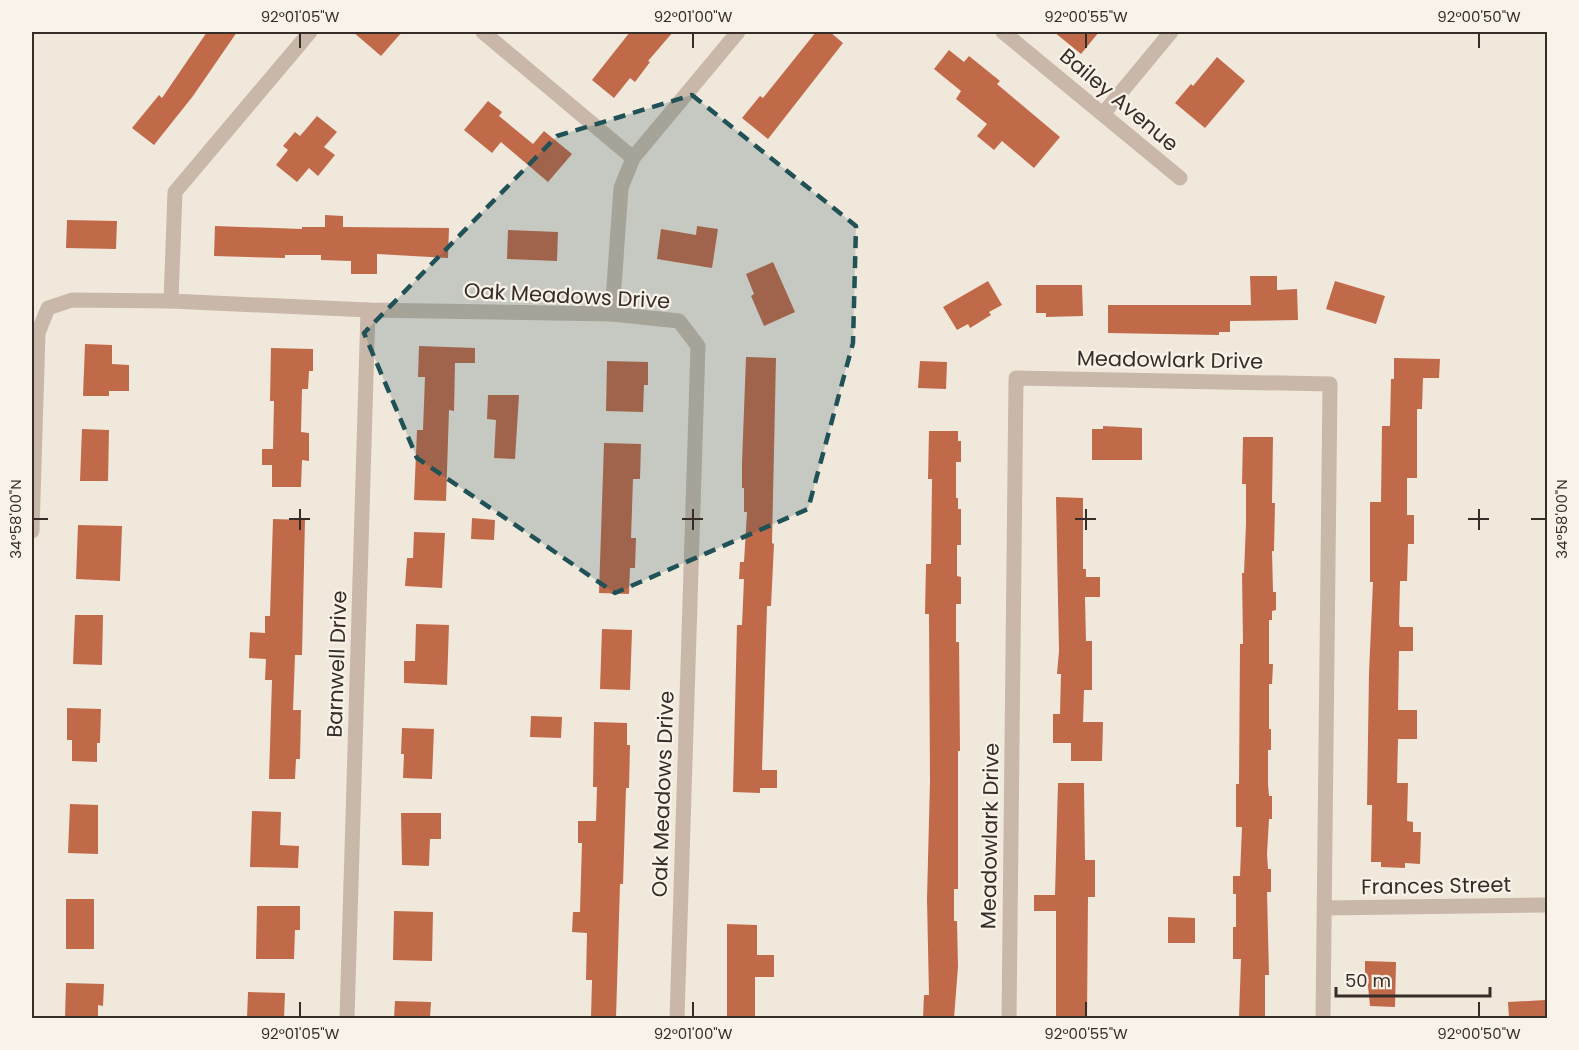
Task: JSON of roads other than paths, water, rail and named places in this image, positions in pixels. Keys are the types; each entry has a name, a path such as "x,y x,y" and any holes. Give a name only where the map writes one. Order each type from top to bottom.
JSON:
{"street":[{"path":"171,301 175,192 310,32"},
{"path":"483,32 633,158"},
{"path":"612,314 621,188 633,158 738,32"},
{"name":"Bailey Avenue","path":"1003,32 1180,178"},
{"path":"1103,114 1171,32"},
{"name":"Oak Meadows Drive","path":"32,531 38,333 48,308 72,300 171,301 368,310 612,314 679,321 698,346 677,1018"},
{"name":"Barnwell Drive","path":"347,1018 368,310"},
{"name":"Meadowlark Drive","path":"1009,1018 1016,378 1330,384 1323,1018"},
{"name":"Frances Street","path":"1325,909 1548,905"}]}
